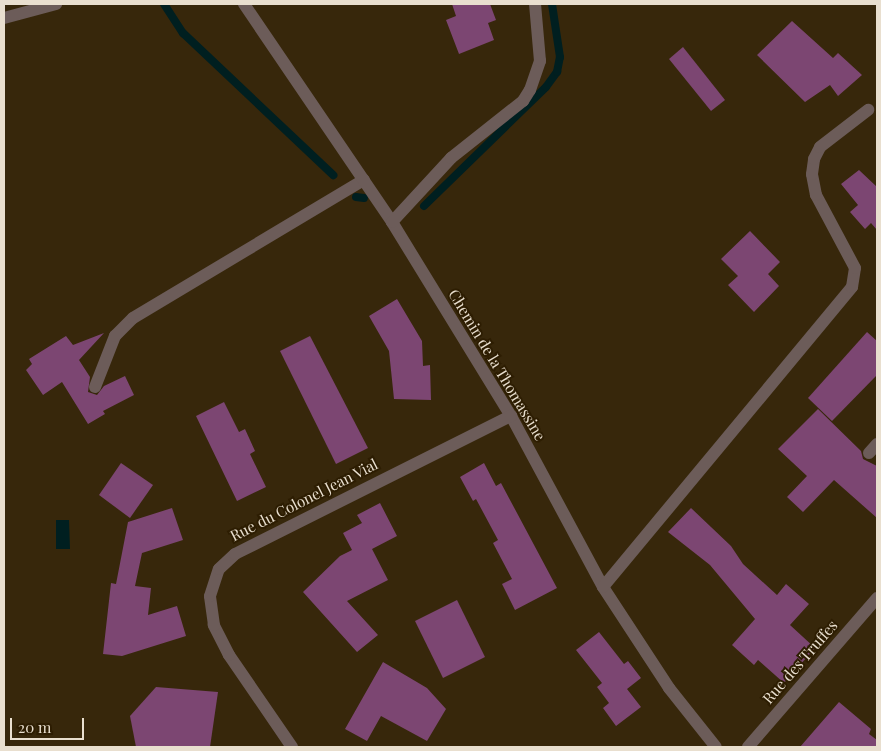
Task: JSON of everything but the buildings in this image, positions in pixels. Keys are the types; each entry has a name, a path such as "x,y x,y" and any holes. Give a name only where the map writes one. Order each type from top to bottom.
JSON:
{"street":[{"path":"4,18 56,4"},
{"name":"Chemin de la Thomassine","path":"244,4 392,222 511,416 603,587 669,688 716,747"},
{"path":"392,222 451,158 523,101 530,90 540,61 535,4"},
{"path":"603,587 852,287 855,268 816,195 812,174 814,159 820,147 868,110"},
{"path":"95,387 115,336 133,318 364,180"},
{"name":"Rue du Colonel Jean Vial","path":"292,747 229,655 214,625 210,596 219,568 235,554 511,416"},
{"name":"Rue des Truffes","path":"748,747 877,598"}],"water":[{"path":"56,520 69,520 70,549 56,549"}],"waterway":[{"path":"164,4 183,33 333,175"},
{"path":"424,206 546,87 557,72 560,57 552,4"},
{"path":"356,197 364,198"}]}
